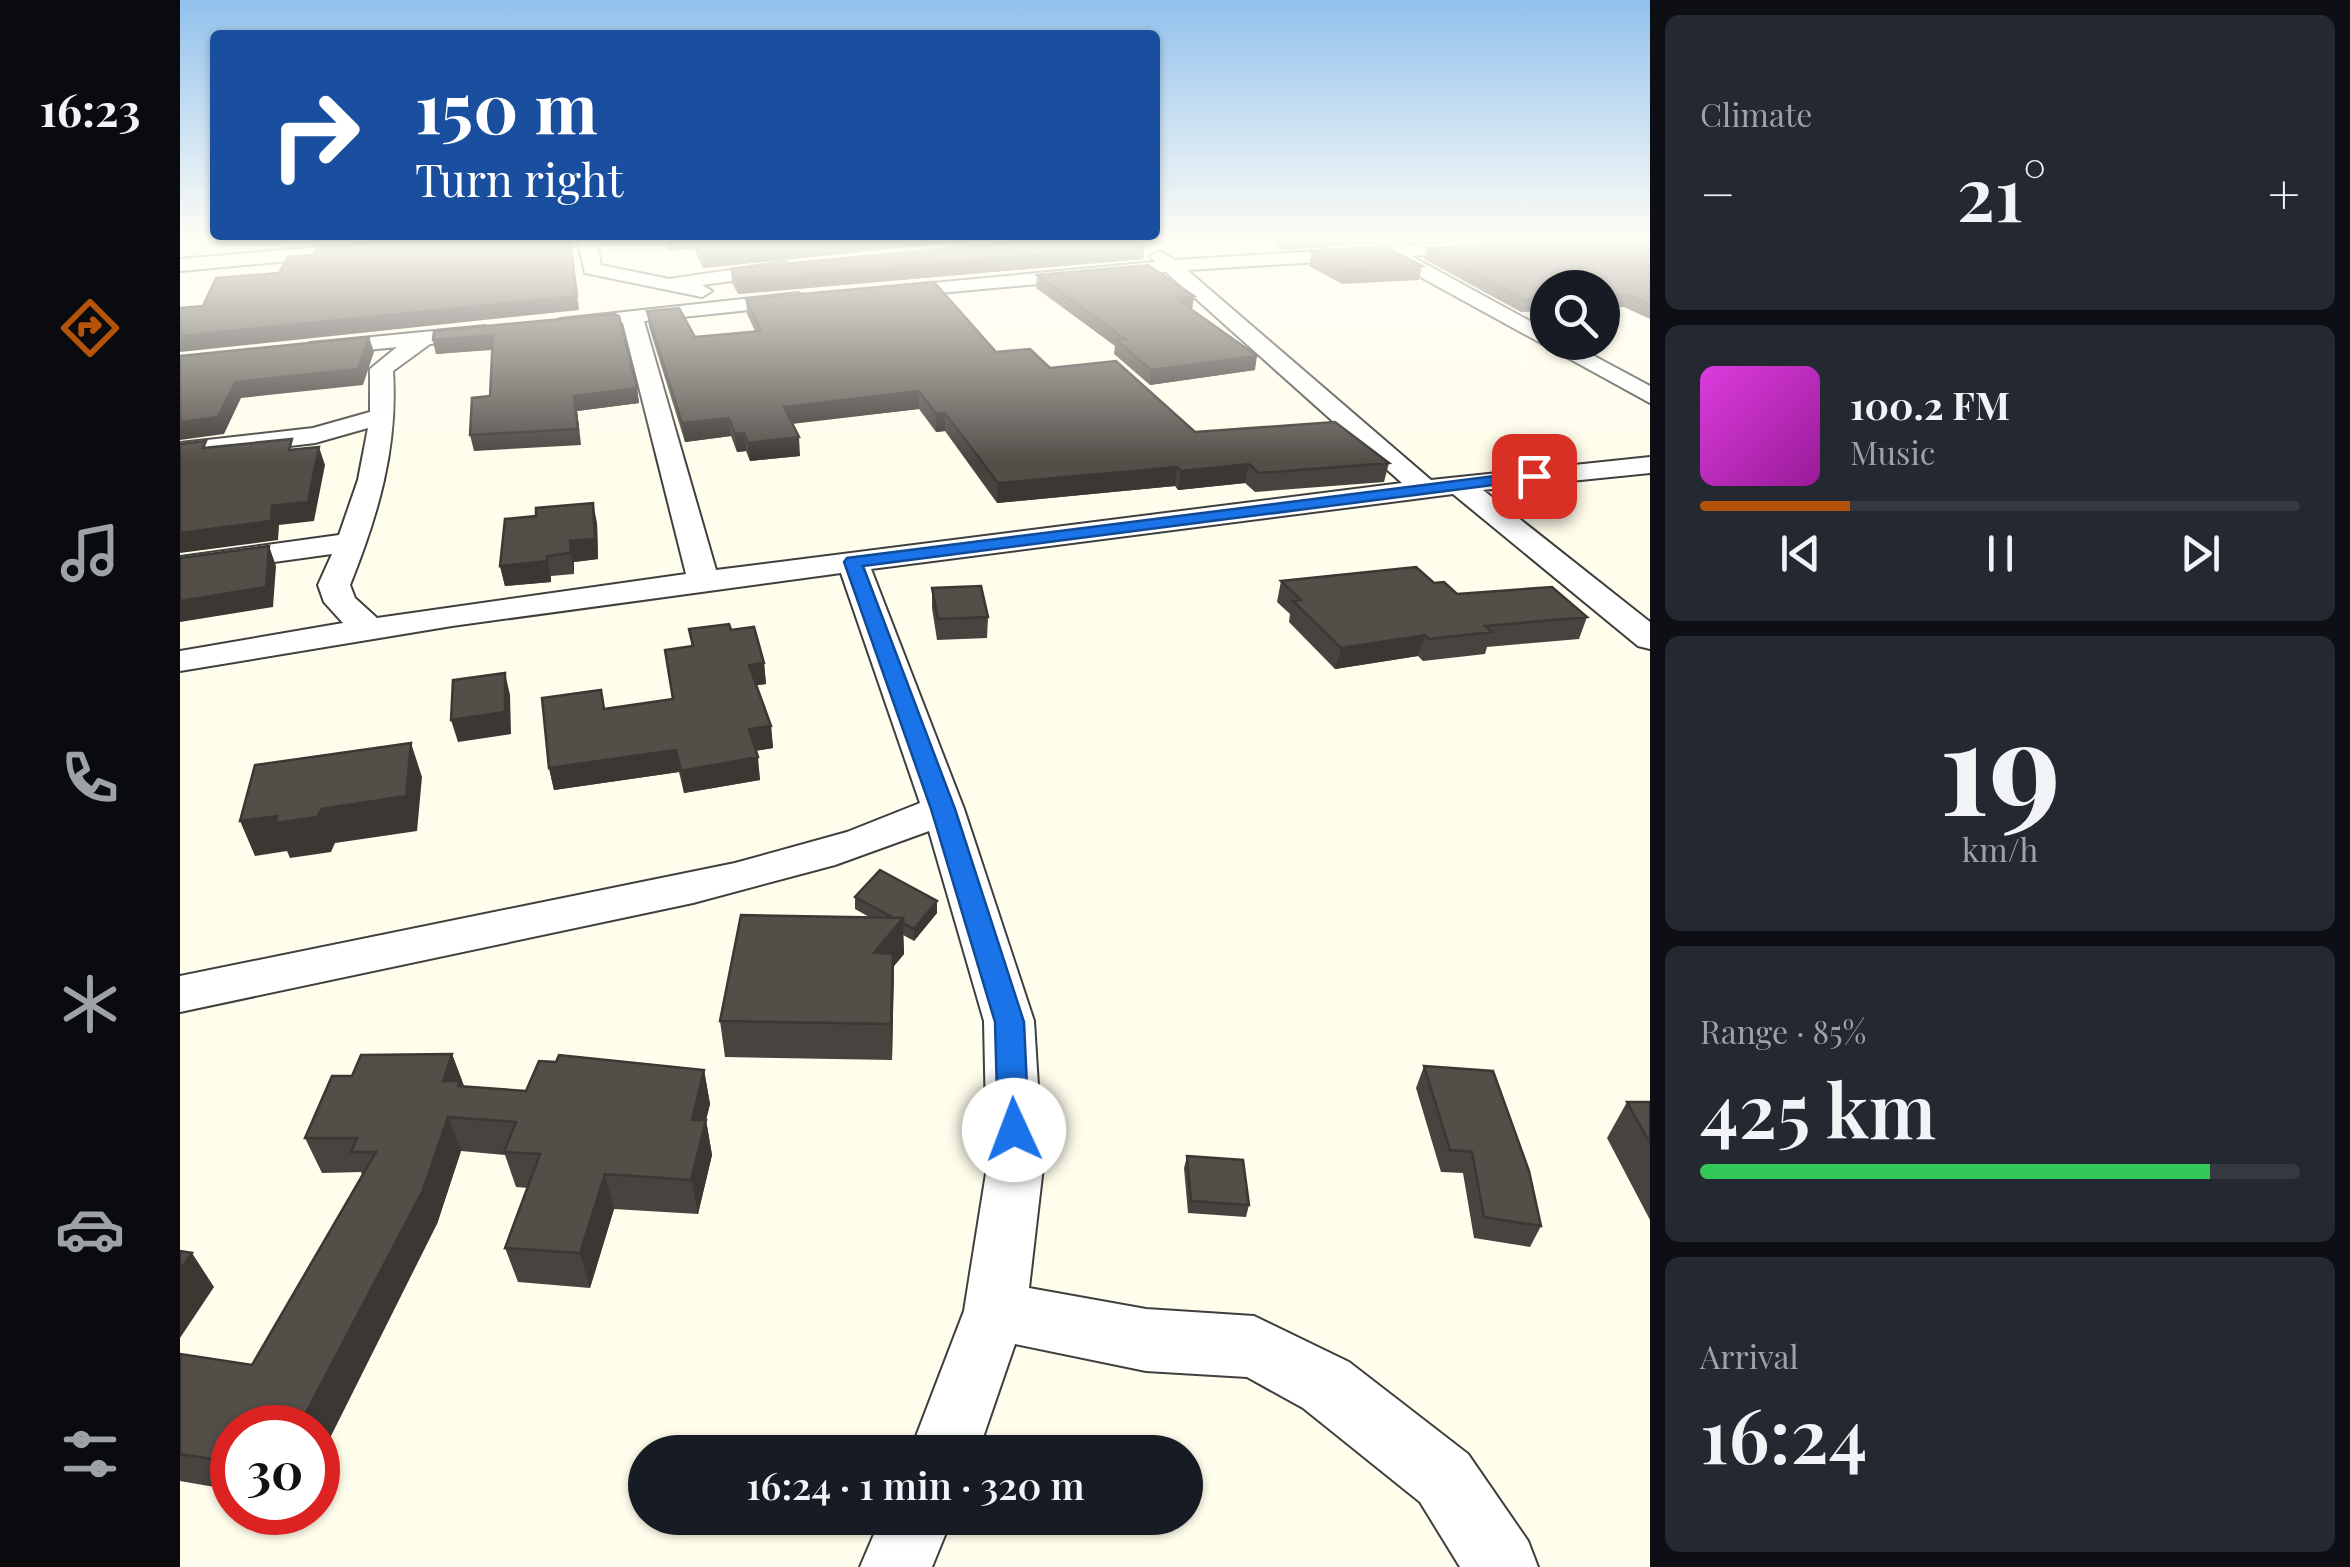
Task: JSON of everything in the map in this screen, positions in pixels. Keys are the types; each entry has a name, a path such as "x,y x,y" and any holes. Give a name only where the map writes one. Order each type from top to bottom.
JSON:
{"street":[{"path":"626,314 703,580"},
{"path":"552,325 652,314"},
{"path":"1227,314 1423,487"},
{"path":"1500,314 1530,330"},
{"path":"293,351 515,329"},
{"path":"367,627 340,602 334,585 375,481 382,416 381,369 424,338"},
{"path":"1584,360 1650,396"},
{"path":"180,451 315,434 382,416"},
{"path":"180,661 367,627 703,580 1423,487 1650,465"},
{"path":"1457,483 1650,639"},
{"path":"180,566 352,542"},
{"path":"853,562 943,809 1010,1022 1015,1167 995,1311 950,1435"},
{"path":"180,994 463,939 704,886 877,840 943,809"},
{"path":"995,1311 1146,1340 1254,1347 1326,1385 1444,1478 1502,1567"},
{"path":"896,1567 910,1535"}],"building":[{"path":"180,314 397,314 180,336"},
{"path":"615,314 619,316 637,388 574,396 578,429 470,435 472,398 490,396 493,335 433,340 434,331"},
{"path":"648,314 682,314 695,337 761,331 753,314 962,314 996,352 1030,349 1050,368 1116,361 1195,432 1335,422 1389,463 1259,473 1249,464 1181,471 1177,467 998,483 945,413 936,414 919,391 784,407 799,437 748,443 744,433 735,434 729,418 682,423"},
{"path":"1091,314 1198,314 1257,356 1151,370 1116,340 1125,339"},
{"path":"369,337 358,369 235,382 218,417 180,422 180,356"},
{"path":"292,439 289,450 319,447 308,502 272,506 271,521 180,533 180,444 206,441 203,448"},
{"path":"593,503 595,539 570,541 571,553 547,556 547,561 500,566 505,519 536,516 536,508"},
{"path":"269,546 266,587 180,601 180,558"},
{"path":"1416,567 1434,583 1444,582 1457,594 1552,587 1587,617 1485,626 1492,632 1429,639 1425,635 1341,648 1293,601 1301,600 1281,581"},
{"path":"981,586 988,617 938,619 932,588"},
{"path":"729,624 731,630 754,627 764,663 749,665 771,726 749,729 758,757 681,771 676,750 549,768 542,698 601,690 604,709 673,699 665,650 693,646 689,629"},
{"path":"505,673 505,712 451,720 453,680"},
{"path":"411,743 406,796 322,809 317,817 275,823 277,816 240,821 255,765"},
{"path":"880,870 937,901 914,929 903,923 903,918 894,918 855,897"},
{"path":"741,915 903,918 874,953 893,954 891,1024 720,1021"},
{"path":"452,1054 443,1081 460,1081 458,1086 526,1091 539,1061 556,1062 559,1055 704,1070 692,1120 706,1120 691,1180 605,1174 580,1253 505,1248 540,1154 504,1152 516,1122 448,1117 423,1190 310,1405 210,1405 210,1459 180,1454 180,1354 252,1365 376,1152 351,1152 357,1138 305,1138 332,1076 352,1076 361,1055"},
{"path":"1424,1066 1493,1071 1529,1171 1541,1226 1484,1217 1472,1152 1450,1150"},
{"path":"1627,1102 1650,1102 1650,1143"},
{"path":"1187,1156 1243,1160 1249,1205 1191,1201"},
{"path":"180,1251 192,1253 180,1270"}],"route":[{"path":"1014,1130 1010,1022 943,809 853,562 1534,476"}]}
